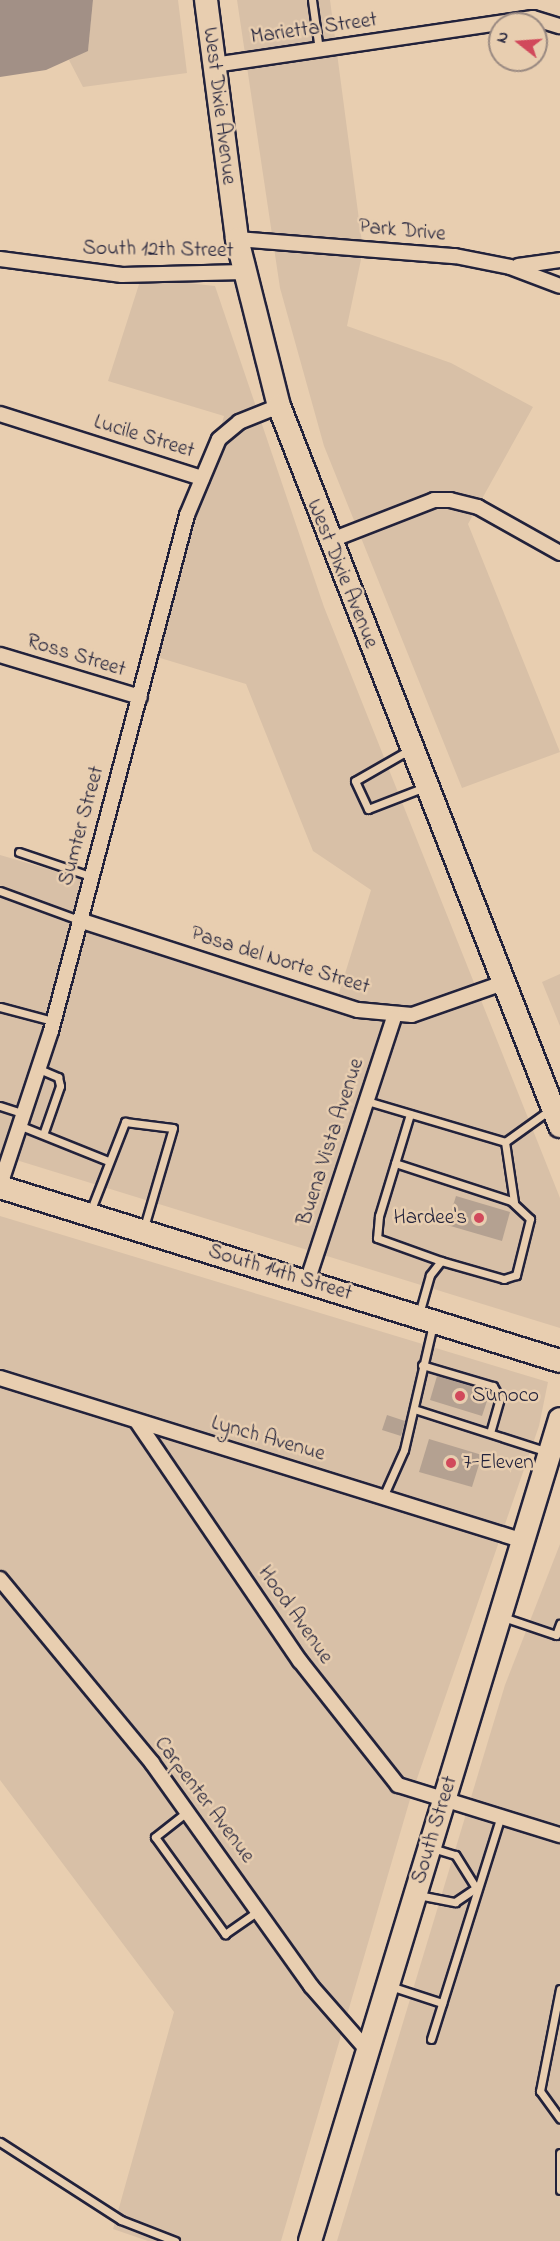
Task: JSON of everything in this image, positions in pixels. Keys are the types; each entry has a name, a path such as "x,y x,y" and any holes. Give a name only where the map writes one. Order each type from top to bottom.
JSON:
{"main road":[{"name":"West Dixie Avenue","path":"206,0 237,239 279,406 329,541 556,1116"},
{"name":"South 14th Street","path":"0,1186 560,1361"},
{"name":"South Street","path":"310,2241 560,1419"}],"street":[{"name":"Marietta Street","path":"214,65 533,18 560,26"},
{"name":"Park Drive","path":"237,239 455,256 510,267 560,286"},
{"name":"South 12th Street","path":"0,259 122,275 244,272"},
{"path":"510,267 560,260"},
{"name":"Lucile Street","path":"0,414 202,478 226,430 279,406"},
{"name":"Sumter Street","path":"0,1186 53,1021 90,876 140,697 180,536 202,478"},
{"path":"329,541 434,500 450,500 478,507 560,553"},
{"name":"Ross Street","path":"0,655 140,697"},
{"name":"Pasa del Norte Street","path":"79,920 358,1010 395,1015 438,1008 503,983"},
{"name":"Buena Vista Avenue","path":"307,1282 395,1015"},
{"name":"Lynch Avenue","path":"0,1378 138,1423 524,1541"},
{"name":"Hood Avenue","path":"138,1423 300,1661 398,1785 500,1819 560,1836"},
{"name":"Carpenter Avenue","path":"0,1579 188,1811 311,1986 368,2051"}],"lane":[{"path":"312,0 319,50"},
{"path":"411,749 355,781 368,809 426,787"},
{"path":"19,852 90,876"},
{"path":"0,891 79,920"},
{"path":"0,1006 53,1021"},
{"path":"39,1069 58,1077 60,1086 44,1132"},
{"path":"366,1101 505,1142 556,1116"},
{"path":"0,1106 44,1132 59,1145 108,1161"},
{"path":"395,1163 514,1202 530,1218 516,1275 504,1279 382,1242 376,1228 378,1216 410,1114"},
{"path":"89,1214 125,1122 173,1128 143,1231"},
{"path":"505,1142 514,1202"},
{"path":"383,1497 414,1409 422,1365 430,1275 441,1261"},
{"path":"422,1365 493,1386 500,1398 490,1433"},
{"path":"414,1409 550,1452"},
{"path":"501,1616 558,1636 560,1624"},
{"path":"188,1811 155,1837 225,1934 258,1911"},
{"path":"431,2039 476,1888 500,1819"},
{"path":"430,1847 455,1855 476,1888"},
{"path":"416,1894 442,1903 476,1888"},
{"path":"387,1986 442,2003"},
{"path":"560,1989 540,2091 560,2119"},
{"path":"0,2142 121,2220 175,2241"},
{"path":"560,2153 560,2190"}],"shaded area":[{"path":"0,0 93,0 88,51 46,70 0,77"},
{"path":"93,0 178,0 187,73 83,87 69,60 88,50"},
{"path":"237,0 330,0 363,250 347,326 451,363 533,407 468,524 560,752 462,788 324,446 280,288"},
{"path":"141,278 215,286 324,607 560,1198 560,1328 0,1155 0,855 86,880 75,918 339,993 371,890 313,851 246,684 157,657 224,416 108,381"},
{"path":"560,974 560,1026 542,982"},
{"path":"0,1216 548,1382 539,1426 411,1796 281,2241 148,2241 113,2229 174,2012 0,1780"},
{"path":"560,1544 560,2241 337,2241 505,1685"}],"building":[{"name":"Hardee's","path":"456,1196 510,1212 502,1241 447,1225"},
{"name":"Sunoco","path":"437,1376 490,1392 482,1416 430,1400"},
{"path":"387,1415 405,1421 401,1436 382,1430"},
{"name":"7-Eleven","path":"429,1439 482,1455 472,1487 419,1472"}],"place":[{"name":"Hardee's","path":"479,1218"},
{"name":"Sunoco","path":"460,1396"},
{"name":"7-Eleven","path":"451,1463"}]}
